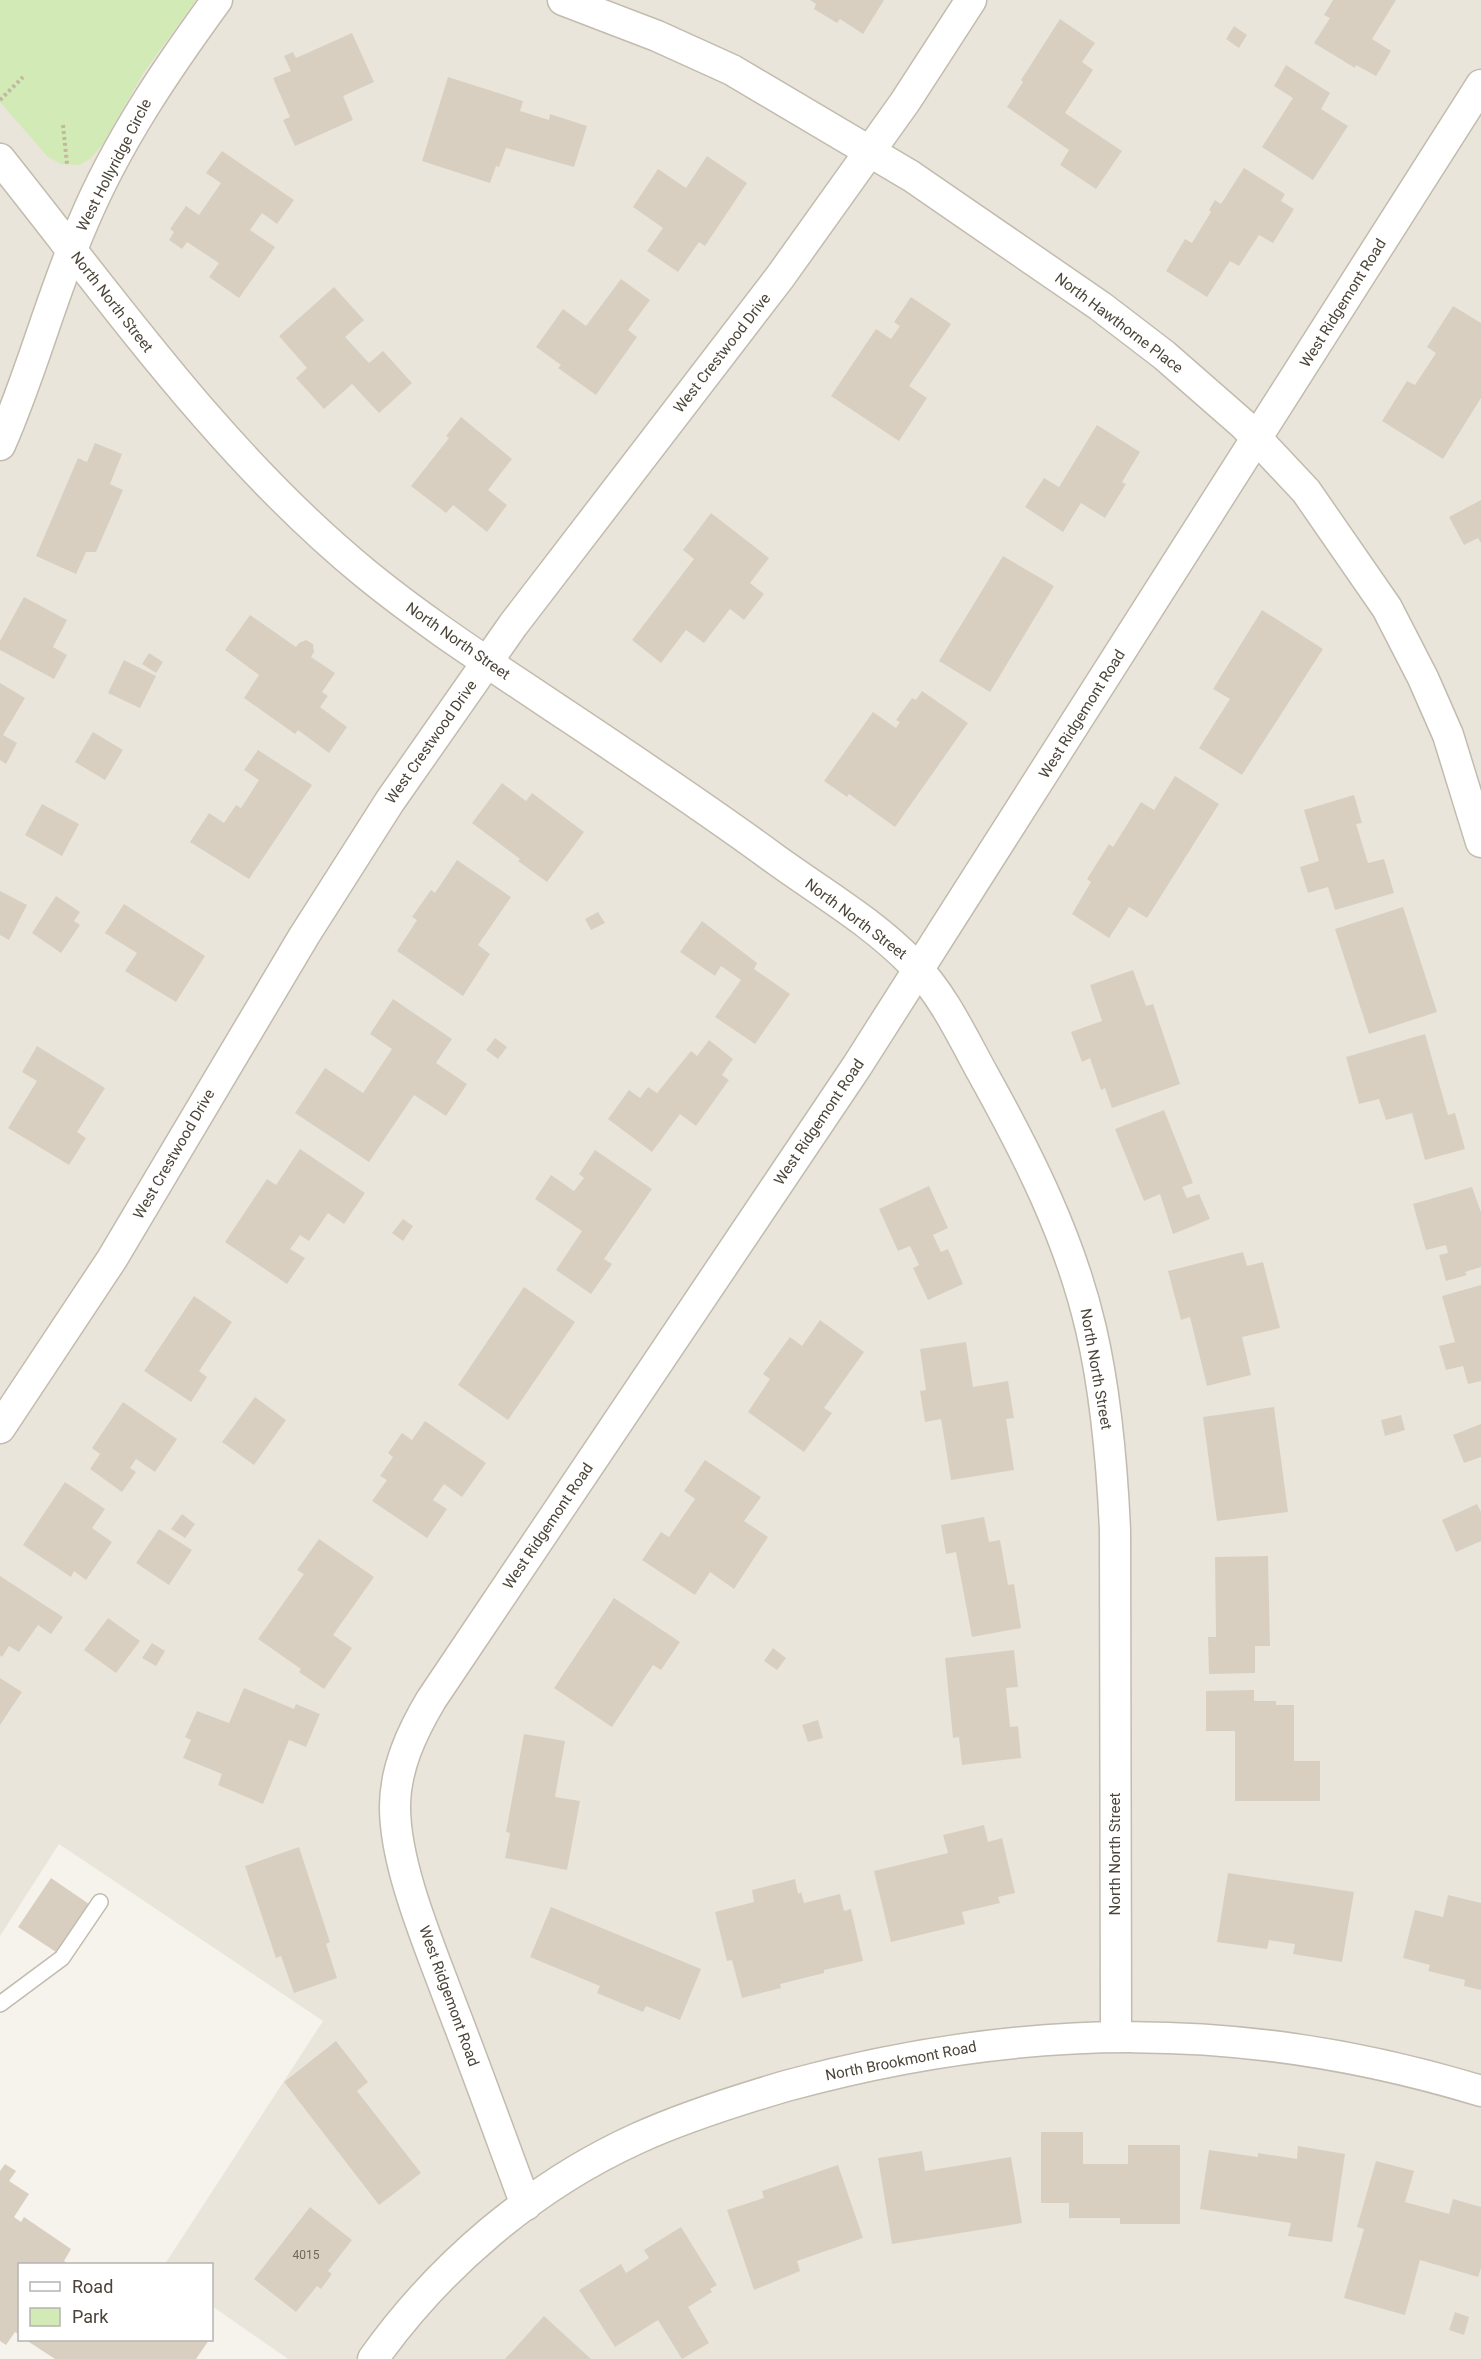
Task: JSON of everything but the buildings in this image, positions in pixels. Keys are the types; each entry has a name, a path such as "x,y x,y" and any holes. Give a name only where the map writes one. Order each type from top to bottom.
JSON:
{"street":[{"name":"West Hollyridge Circle","path":"0,445 23,391 71,250 91,203 134,123 165,72 217,0"},
{"name":"North Hawthorne Place","path":"563,0 657,36 732,70 871,151 1100,306 1172,362 1257,438 1320,509 1392,618 1423,678 1448,735 1481,842"},
{"name":"West Crestwood Drive","path":"0,1428 112,1259 354,855 486,662 762,301 871,151 971,0"},
{"name":"West Ridgemont Road","path":"526,2205 425,1935 402,1858 395,1808 396,1792 414,1730 431,1700 919,970 1481,85"},
{"name":"North North Street","path":"0,159 101,290 203,414 291,507 365,573 434,626 718,817 882,935 919,970 958,1029 1041,1183 1084,1304 1094,1343 1106,1422 1115,1530 1116,2036"},
{"name":"North Brookmont Road","path":"373,2359 426,2293 473,2248 526,2205 568,2175 635,2139 700,2113 760,2093 866,2065 1012,2042 1116,2036 1250,2044 1343,2056 1411,2071 1481,2091"}],"lane":[{"path":"0,2004 62,1958 100,1902"}],"path":[{"path":"0,100 23,77"},
{"path":"63,125 67,164"}],"shaded area":[{"path":"0,0 1481,0 1481,2359 288,2359 213,2307 213,2263 166,2263 323,2021 59,1844 0,1936"}],"green space":[{"path":"0,0 196,0 144,72 102,145 90,159 79,165 61,164 48,157 0,102"}]}
